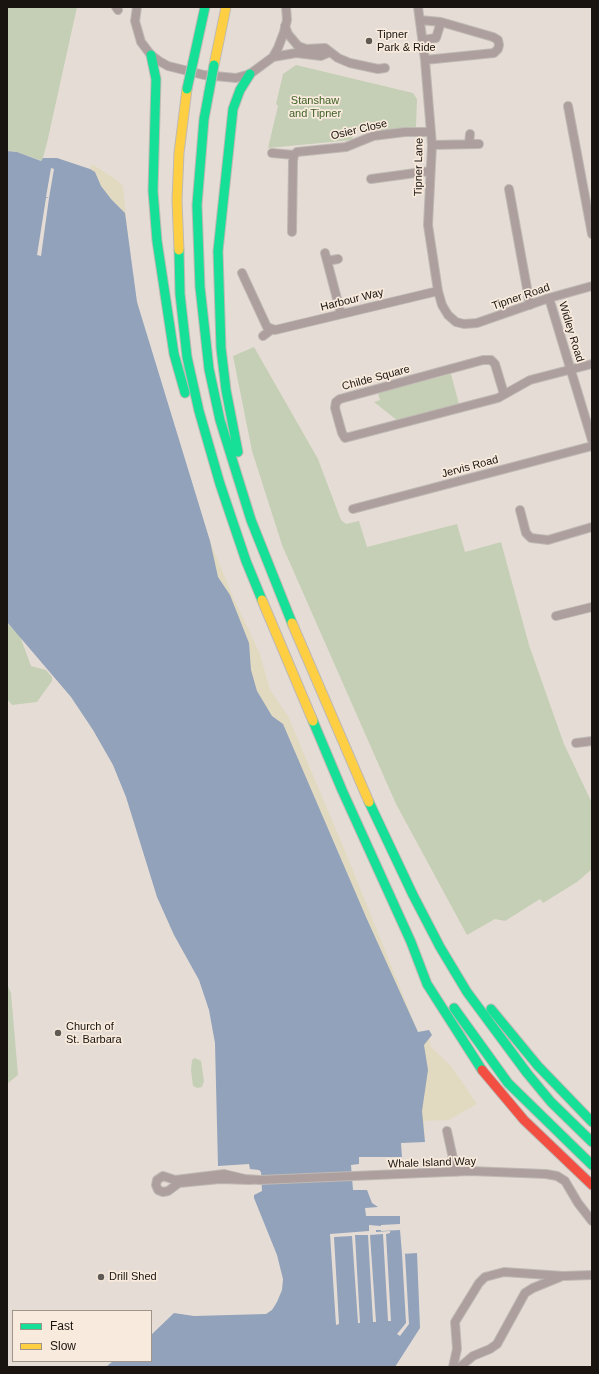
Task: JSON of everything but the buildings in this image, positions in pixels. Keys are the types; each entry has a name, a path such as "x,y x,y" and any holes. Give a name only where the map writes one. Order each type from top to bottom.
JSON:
{"highway":[{"path":"205,7 187,89 178,168 177,249 187,357 199,412 220,484 246,561 342,790 411,942 427,984 482,1070 524,1120 592,1185"},
{"path":"226,7 204,119 197,205 200,287 209,369 220,420 251,520 302,647 362,786 412,895 430,929 467,992 496,1033 551,1102 592,1142"},
{"path":"150,55 156,83 153,191 157,241 174,354 187,401 202,442 220,484"},
{"path":"250,74 240,90 233,109 222,200 218,284 220,335 226,390 251,520"},
{"path":"430,929 475,986 502,1024 538,1066 592,1122"},
{"path":"411,942 440,986"},
{"path":"448,998 508,1083 592,1165"}],"street":[{"path":"135,9 137,30 141,42 150,55 168,66 204,74 236,78 250,74 273,57 278,48 285,26 286,7"},
{"name":"Tipner Lane","path":"418,7 423,40 432,145 428,225 438,291 445,310 456,322"},
{"path":"420,20 441,22 493,37 498,40 498,49 494,53 425,60"},
{"path":"423,40 436,38 441,22"},
{"path":"285,26 288,34 298,46 306,49 325,48 350,63 378,69 385,68"},
{"path":"273,57 296,53 321,56 330,52"},
{"path":"568,106 592,234"},
{"name":"Osier Close","path":"272,153 294,155 297,152 346,147 372,136 405,132 431,132"},
{"path":"469,144 470,134"},
{"path":"432,145 479,144"},
{"path":"292,232 296,221 294,155"},
{"path":"371,179 430,171"},
{"path":"509,189 530,305"},
{"path":"338,259 326,257 341,314"},
{"path":"242,273 267,327 271,330"},
{"name":"Tipner Road","path":"456,322 464,324 477,323 549,298 592,286"},
{"name":"Harbour Way","path":"263,336 271,330 438,291"},
{"name":"Widley Road","path":"549,298 592,440"},
{"name":"Childe Square","path":"504,394 495,364 491,360 483,360 340,399 336,402 335,408 342,433 345,438 498,398 530,380 592,364"},
{"name":"Jervis Road","path":"353,509 592,446"},
{"path":"520,510 526,533 531,538 548,540 592,527"},
{"path":"522,542 536,538"},
{"path":"556,616 592,607"},
{"path":"576,743 592,741"},
{"path":"447,1131 456,1172"},
{"name":"Whale Island Way","path":"250,1180 361,1177 456,1172 557,1176 565,1181 578,1203 592,1221"},
{"path":"226,1174 250,1180 220,1178 178,1183 163,1192 158,1190 156,1186 156,1181 160,1177 165,1176 175,1180 226,1174"},
{"path":"169,1178 172,1183 171,1188"},
{"path":"452,1367 457,1349 455,1322 481,1280 490,1275 504,1272 563,1276 592,1275"},
{"path":"460,1367 473,1356 490,1349 497,1344 526,1293 533,1288 563,1276"}],"green space":[{"path":"7,7 77,7 42,161 17,152 7,151"},
{"name":"Stanshaw and Tipner","path":"296,65 413,93 417,99 416,127 370,132 355,130 352,140 268,148 278,106 276,104 283,74"},
{"path":"254,347 318,459 341,520 346,524 359,521 367,547 457,524 465,552 501,542 529,645 564,744 592,803 592,869 577,882 543,903 540,899 505,921 495,919 467,935 396,804 282,545 252,451 233,356"},
{"path":"451,374 459,404 398,421 374,402 380,400 378,393"},
{"path":"7,623 20,636 31,666 46,670 52,677 52,681 37,702 12,705 7,699"},
{"path":"7,984 11,993 18,1075 7,1084"},
{"path":"195,1058 201,1061 204,1081 202,1087 197,1088 193,1086 191,1070 192,1060"}],"sand":[{"path":"7,151 17,152 41,161 43,158 57,158 90,169 92,164 117,180 123,186 132,276 140,315 210,541 233,597 260,654 270,690 288,716 345,851 418,1032 429,1030 432,1035 429,1039 431,1047 451,1066 477,1104 449,1120 424,1121 425,1142"}],"water":[{"path":"7,151 17,152 41,161 43,158 57,158 90,169 95,172 101,186 111,199 125,213 137,302 210,541 218,577 230,595 249,643 251,670 257,691 272,716 283,724 366,917 418,1032 429,1030 432,1035 424,1045 428,1070 422,1111 425,1142 401,1143 402,1157 359,1157 359,1164 351,1165 353,1190 367,1190 372,1203 378,1207 365,1208 366,1216 400,1216 400,1224 381,1225 381,1231 400,1230 402,1254 417,1253 420,1328 395,1367 106,1367 112,1362 152,1362 152,1334 174,1313 194,1316 266,1314 272,1310 277,1302 282,1290 283,1279 277,1255 254,1198 254,1195 262,1191 261,1172 259,1170 250,1169 249,1164 218,1166 215,1043 209,1010 199,980 174,935 157,897 126,797 113,765 93,730 71,697 7,622"}],"pier":[{"path":"51,168 54,169 49,198 46,197"},
{"path":"46,198 49,198 41,256 37,255"},
{"path":"369,1225 381,1226 381,1230 376,1230 376,1232 390,1231 390,1233 386,1234 391,1321 388,1321 383,1234 370,1235 376,1322 373,1322 368,1235 355,1235 360,1323 358,1323 352,1236 334,1237 339,1324 336,1325 330,1234 369,1231"},
{"path":"402,1254 405,1254 409,1324 400,1336 397,1334 406,1323"}],"traffic: fast":[{"path":"193,62 205,7"},
{"path":"151,55 156,79 153,191 157,241 174,354 185,393"},
{"path":"187,89 193,62"},
{"path":"209,92 214,65"},
{"path":"238,452 226,390 221,348 218,251 233,109 240,90 250,74"},
{"path":"209,92 204,119 197,205 200,287 209,369 220,420 251,520 292,623"},
{"path":"179,250 180,294 187,357 199,411 220,484 246,561 262,600"},
{"path":"313,721 342,790 411,942 427,984 482,1070"},
{"path":"369,802 413,895 440,947 467,992 527,1073 551,1102 592,1142"},
{"path":"454,1008 508,1083 592,1165"},
{"path":"491,1009 538,1066 592,1122"}],"traffic: slow":[{"path":"214,65 226,7"},
{"path":"179,250 177,200 179,153 187,89"},
{"path":"262,600 313,721"},
{"path":"292,623 369,802"}],"traffic: jam":[{"path":"482,1070 524,1120 592,1185"}],"place":[{"name":"Tipner Park & Ride","path":"369,41"},
{"name":"Church of St. Barbara","path":"58,1033"},
{"name":"Drill Shed","path":"101,1277"}]}
